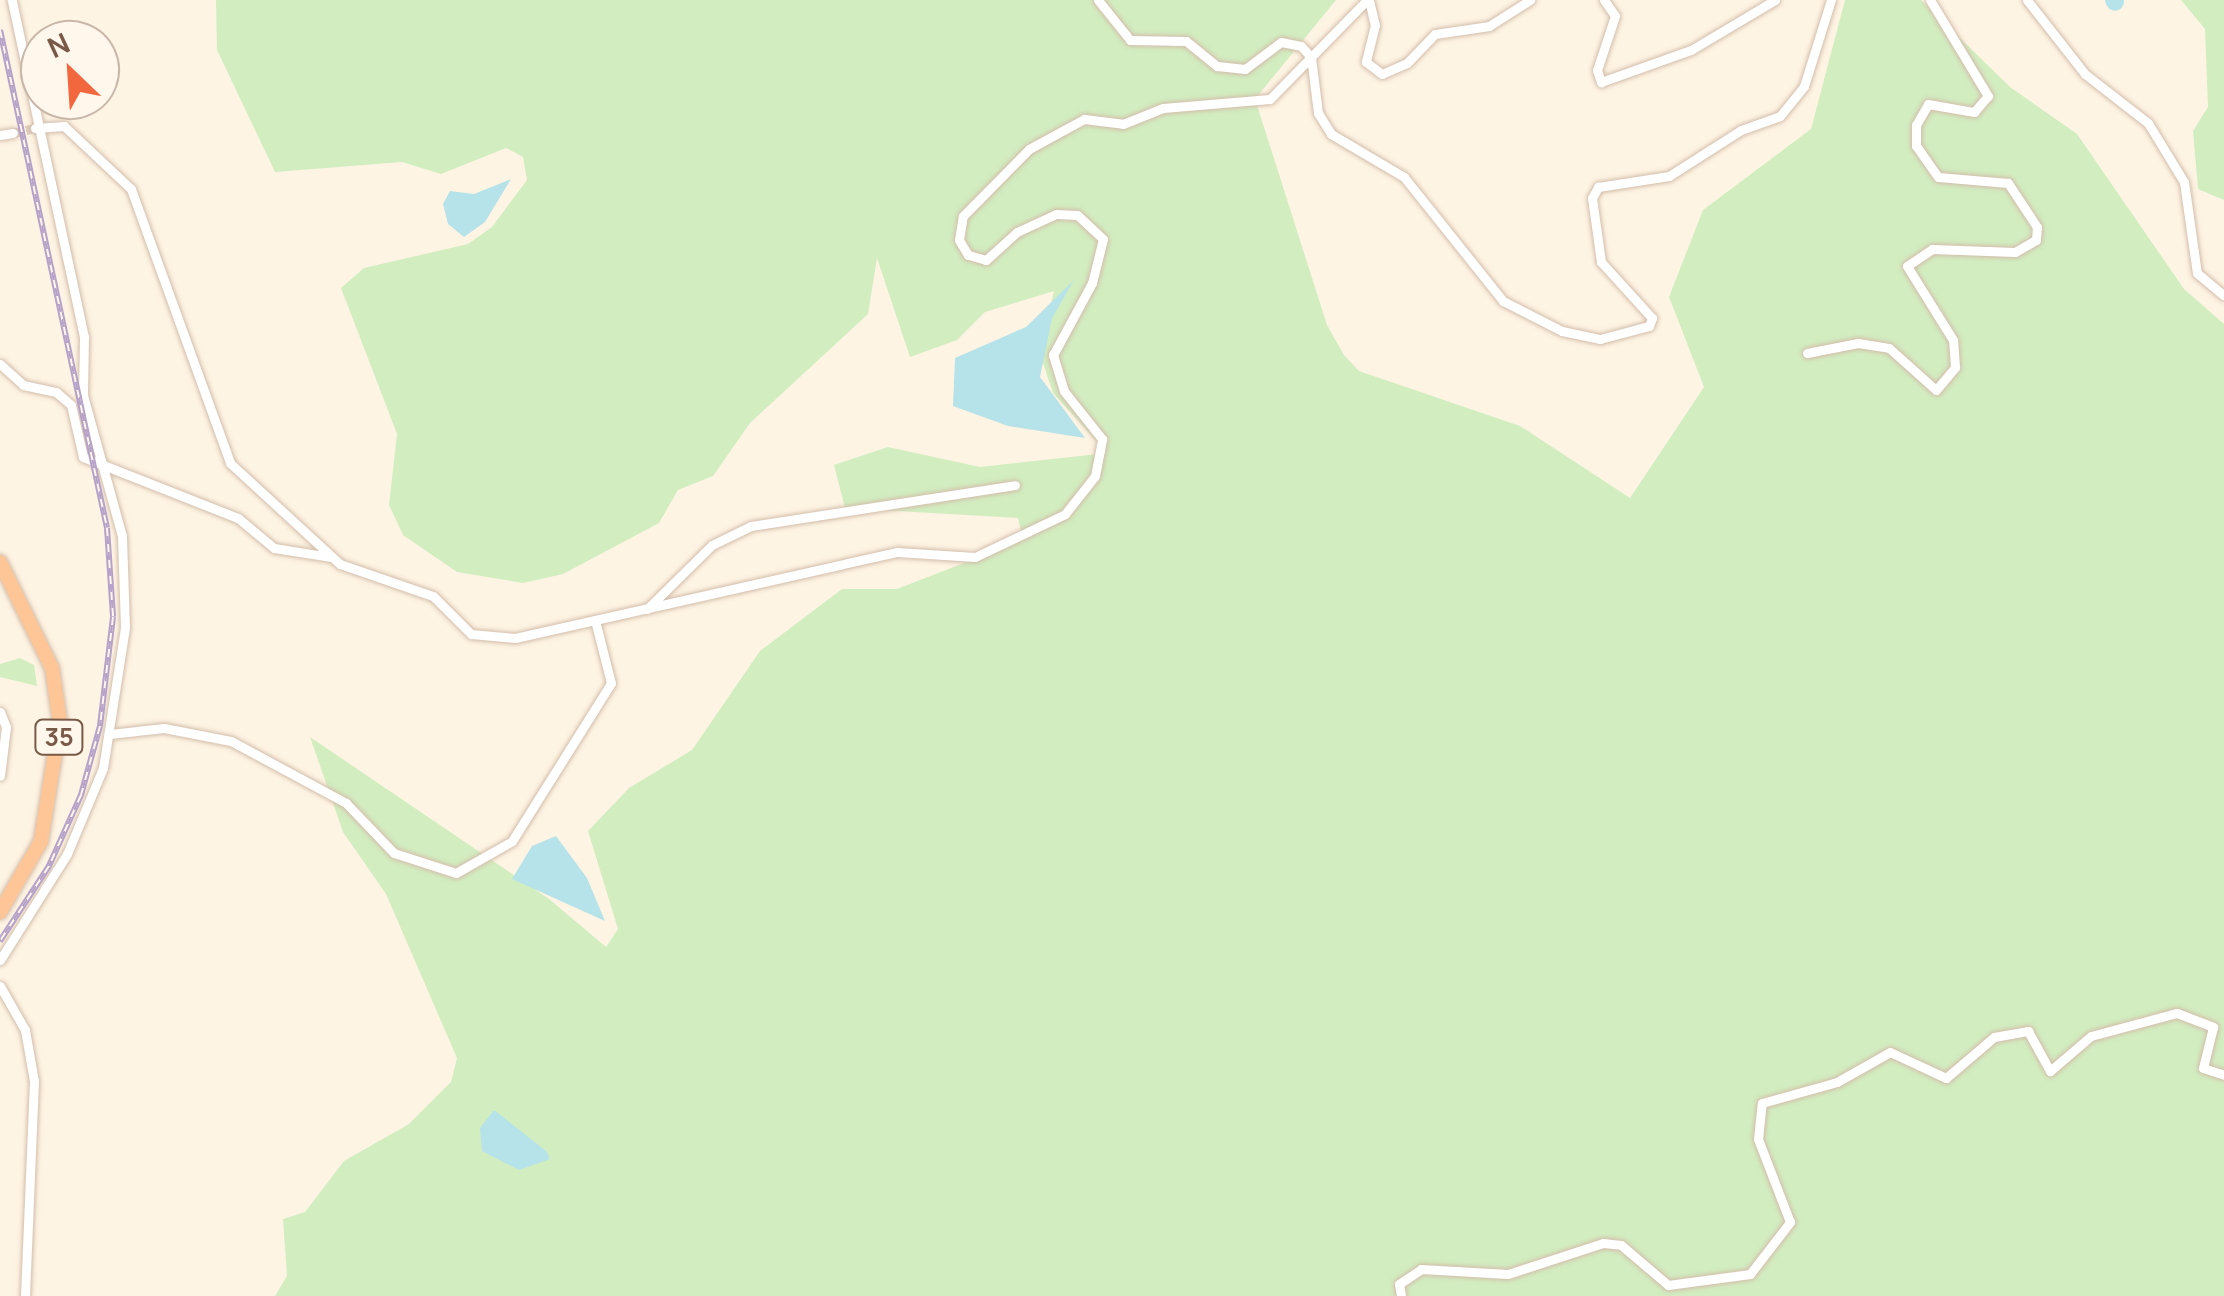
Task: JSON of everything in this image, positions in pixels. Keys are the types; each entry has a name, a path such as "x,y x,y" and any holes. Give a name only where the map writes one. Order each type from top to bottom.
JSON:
{"highway":[{"name":"35","path":"0,912 41,841 60,722 52,668 2,569"}],"street":[{"path":"0,960 68,854 110,734 126,627 122,536 84,395 84,337 12,0"},
{"path":"1098,0 1130,40 1186,41 1217,66 1245,69 1281,42 1311,57"},
{"path":"37,128 64,126 132,188 230,463 331,557 356,573 433,596 471,634 515,638 596,624 897,552 975,557 1066,514 1095,476 1102,439 1064,392 1054,355 1092,283 1103,238 1077,215 1056,214 1017,232 986,260 968,255 959,240 964,216 1029,149 1084,119 1122,124 1163,108 1247,107 1284,90 1368,0 1375,25 1366,62 1382,74 1407,63 1435,34 1489,26 1530,0"},
{"path":"1604,0 1615,16 1597,70 1601,82 1691,50 1775,0"},
{"path":"1311,57 1309,81 1331,134 1404,177 1503,300 1578,338 1600,339 1650,326 1652,318 1601,262 1592,198 1598,187 1669,176 1742,130 1780,116 1804,86 1832,0"},
{"path":"1807,353 1858,343 1889,348 1936,390 1954,366 1953,340 1907,266 1932,249 2014,252 2036,240 2036,227 2008,184 1938,177 1916,146 1916,125 1928,104 1974,112 1988,96 1930,0"},
{"path":"2027,0 2085,74 2148,123 2184,182 2197,273 2224,296"},
{"path":"0,135 13,133"},
{"path":"0,364 23,386 56,392 71,405 83,457 238,518 274,548 331,557"},
{"path":"645,611 712,545 751,526 1015,485"},
{"path":"110,734 164,728 231,741 346,802 394,853 456,873 512,842 611,683 596,624"},
{"path":"0,712 0,776"},
{"path":"0,986 26,1030 34,1082 25,1296"},
{"path":"1401,1296 1404,1277 1421,1269 1508,1274 1603,1243 1621,1245 1668,1284 1750,1274 1790,1222 1758,1139 1762,1103 1837,1082 1890,1052 1946,1078 1994,1037 2028,1031 2050,1071 2091,1036 2177,1013 2213,1027 2203,1068 2224,1075"}],"green space":[{"path":"216,0 1336,0 1255,99 1327,325 1344,355 1359,371 1520,426 1630,498 1704,387 1669,297 1703,210 1811,129 1845,0 1921,0 2010,87 2077,134 2184,289 2224,324 2224,1296 275,1296 287,1276 283,1219 305,1212 344,1161 409,1124 451,1082 457,1058 386,894 343,832 310,737 549,899 606,947 618,929 588,831 629,788 692,750 760,651 842,589 897,589 1023,540 1018,518 845,508 834,465 888,447 980,467 1107,453 1053,393 1039,351 1054,291 985,312 957,340 910,357 877,258 868,314 750,423 713,476 678,490 659,523 563,574 523,583 457,572 403,535 389,505 397,434 341,288 364,268 468,244 492,227 527,180 523,157 506,148 441,174 402,162 275,172 217,50"},
{"path":"2181,0 2224,0 2224,200 2198,189 2193,131 2208,107 2205,29"},
{"path":"20,658 34,665 37,686 0,677 0,664"}],"water":[{"path":"511,179 485,222 464,237 448,224 443,204 450,191 474,194"},
{"path":"1074,280 1052,318 1040,377 1085,438 1008,426 953,406 955,358 1026,327"},
{"path":"556,836 587,878 605,921 512,879 532,846"},
{"path":"494,1110 546,1151 550,1159 519,1170 482,1151 480,1128"}],"tunnel":[{"path":"13,133 35,128"}],"railway":[{"path":"0,30 107,528 113,617 100,726 81,795 49,866 0,941"}]}
